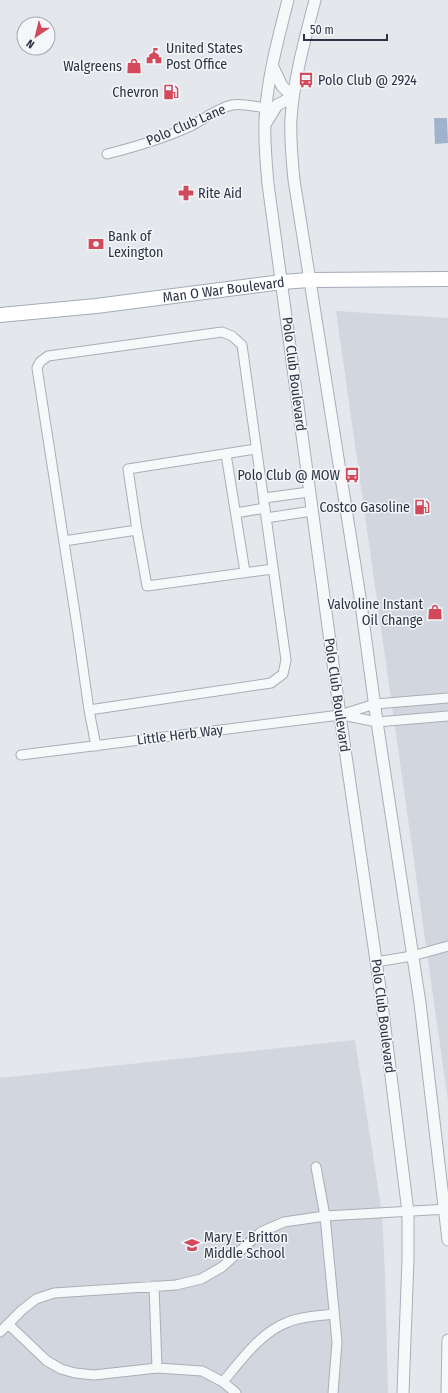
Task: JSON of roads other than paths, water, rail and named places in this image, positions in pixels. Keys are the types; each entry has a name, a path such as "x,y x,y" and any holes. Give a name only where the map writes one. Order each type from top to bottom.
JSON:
{"main road":[{"name":"Man O War Boulevard","path":"0,315 96,306 282,282 310,280 448,279"}],"street":[{"name":"Polo Club Boulevard","path":"288,0 276,45 266,108 265,125 268,184 309,492 376,962 408,1212 408,1259 403,1393"},
{"name":"Polo Club Boulevard","path":"315,0 302,51 293,98 291,135 294,180 360,597 377,722 420,1003 446,1209 448,1240"},
{"path":"265,125 277,105 293,98 282,86 272,66"},
{"name":"Polo Club Lane","path":"107,154 125,150 191,126 234,105 266,108"},
{"path":"89,710 271,683 283,674 286,660 242,345 232,336 222,332 48,356 40,362 37,368 89,710 96,746"},
{"path":"256,449 128,468 136,530 147,586 273,569"},
{"path":"226,454 245,572"},
{"path":"264,498 309,492"},
{"path":"236,513 312,511"},
{"path":"64,541 136,530"},
{"path":"340,714 375,704 448,698"},
{"path":"340,714 377,722 448,716"},
{"name":"Little Herb Way","path":"21,755 340,714"},
{"path":"376,962 412,956 448,946"},
{"path":"316,1167 325,1216 337,1342 333,1393"},
{"path":"0,1332 22,1310 36,1299 54,1293 176,1285 201,1279 222,1267 261,1232 284,1222 325,1216 446,1209"},
{"path":"154,1286 157,1368"},
{"path":"223,1382 248,1352 274,1329 288,1322 304,1317 334,1314"},
{"path":"8,1324 47,1361 61,1369 75,1373 94,1375 157,1368 202,1371 223,1382 236,1393"},
{"path":"447,1393 448,1340"}],"water":[{"path":"434,118 447,118 448,143 435,144"}],"place":[{"name":"United States Post Office","path":"154,56"},
{"name":"Walgreens","path":"134,66"},
{"name":"Polo Club @ 2924","path":"306,80"},
{"name":"Chevron","path":"171,92"},
{"name":"Rite Aid","path":"186,193"},
{"name":"Bank of Lexington","path":"96,244"},
{"name":"Polo Club @ MOW","path":"352,475"},
{"name":"Costco Gasoline","path":"422,507"},
{"name":"Valvoline Instant Oil Change","path":"435,612"},
{"name":"Mary E. Britton Middle School","path":"192,1245"}]}
